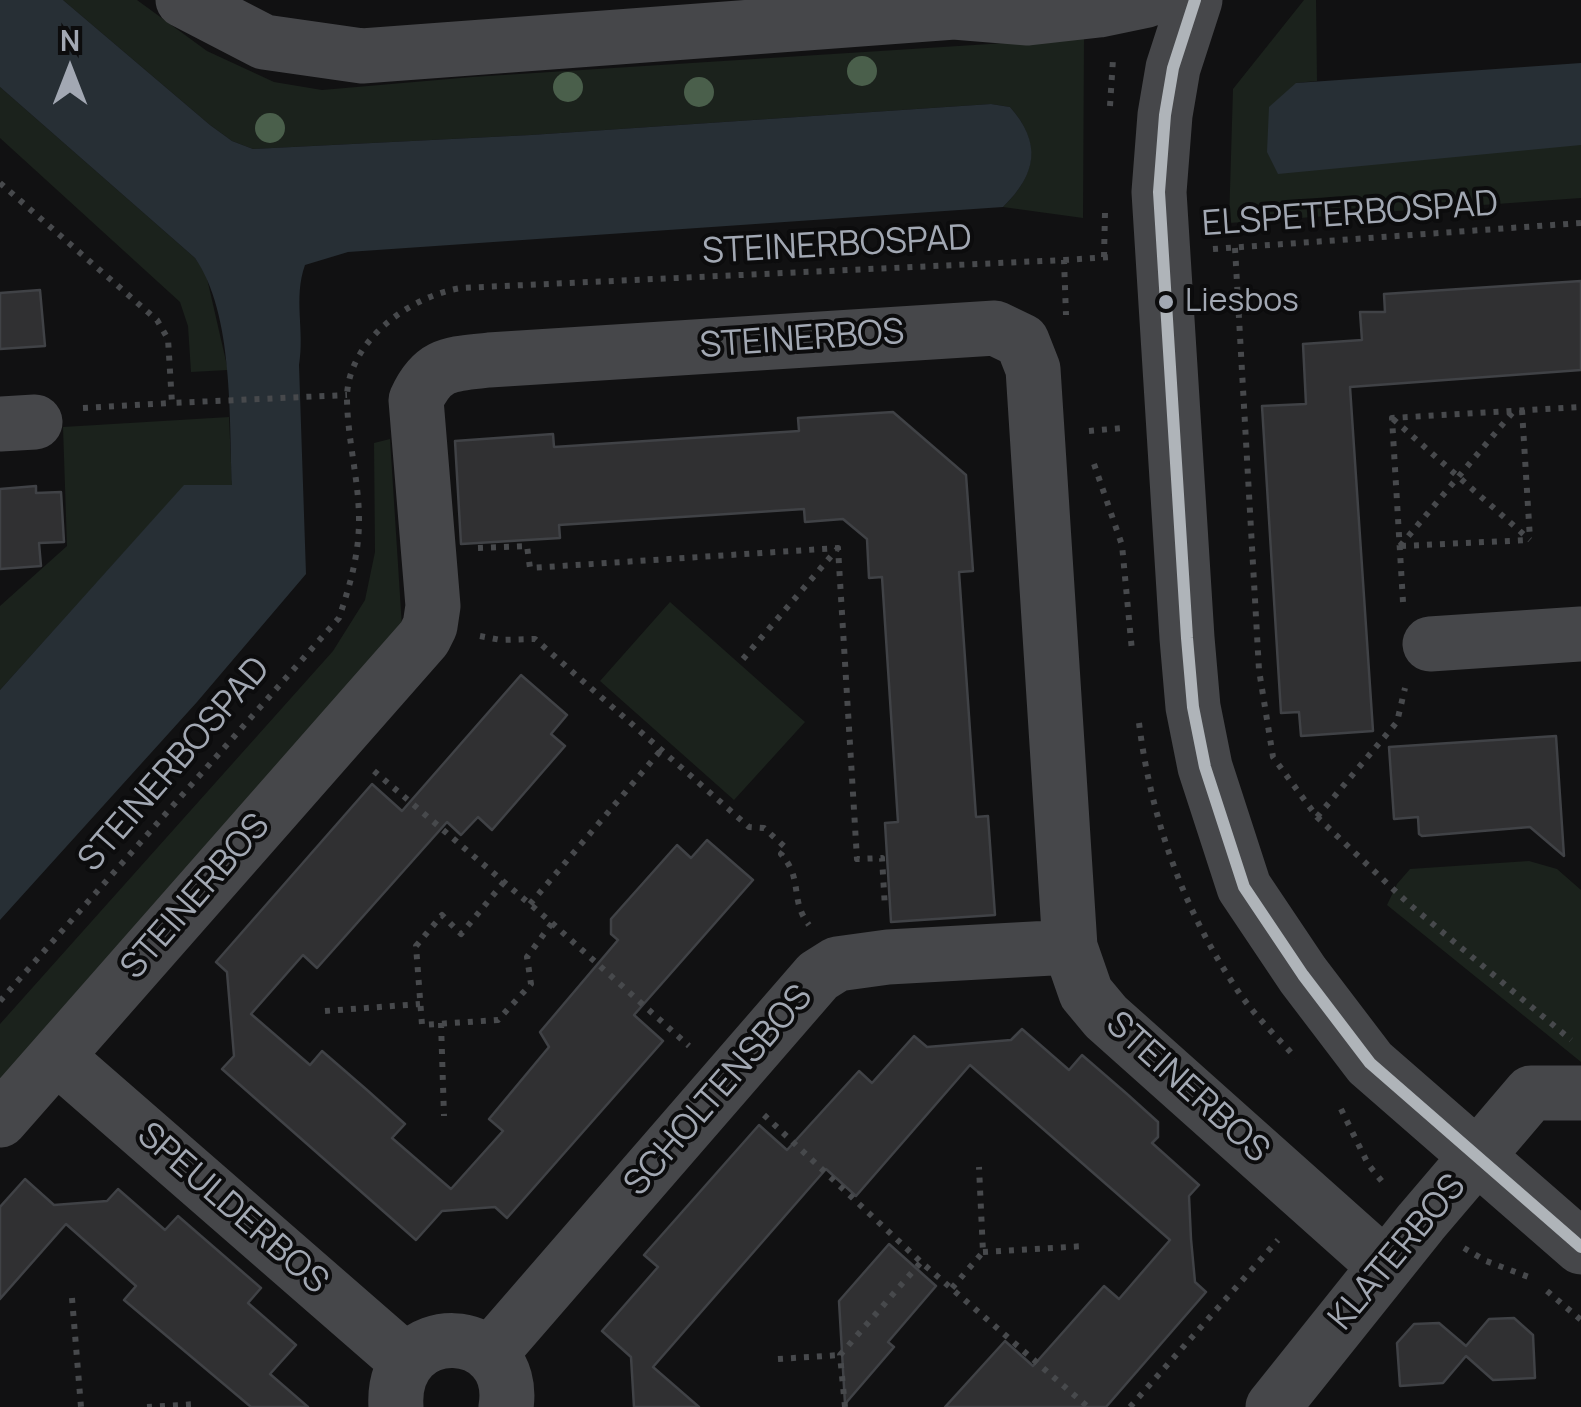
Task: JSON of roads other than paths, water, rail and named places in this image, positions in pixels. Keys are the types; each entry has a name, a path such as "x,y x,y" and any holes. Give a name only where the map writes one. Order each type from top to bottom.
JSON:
{"street":[{"path":"183,0 264,42 362,56 969,6 1028,18 1123,5"},
{"path":"1195,0 1173,68 1164,116 1159,192 1187,252 1193,706 1205,766 1244,887 1303,975 1370,1063 1581,1247"},
{"name":"STEINERBOS","path":"0,1120 424,638 433,606 416,400 424,383 438,368 489,360 995,328 1022,341 1034,368 1070,947 1086,993 1106,1016 1385,1266"},
{"path":"1417,623 1581,634"},
{"name":"SCHOLTENSBOS","path":"490,1354 818,976 862,961 1070,947"},
{"name":"SPEULDERBOS","path":"57,1056 401,1384"},
{"name":"KLATERBOS","path":"1273,1407 1421,1222 1531,1093 1580,1093"},
{"path":"401,1384 420,1348 456,1339 474,1343 490,1354 507,1385 506,1407"}],"place":[{"name":"Liesbos","path":"1166,302"}]}
